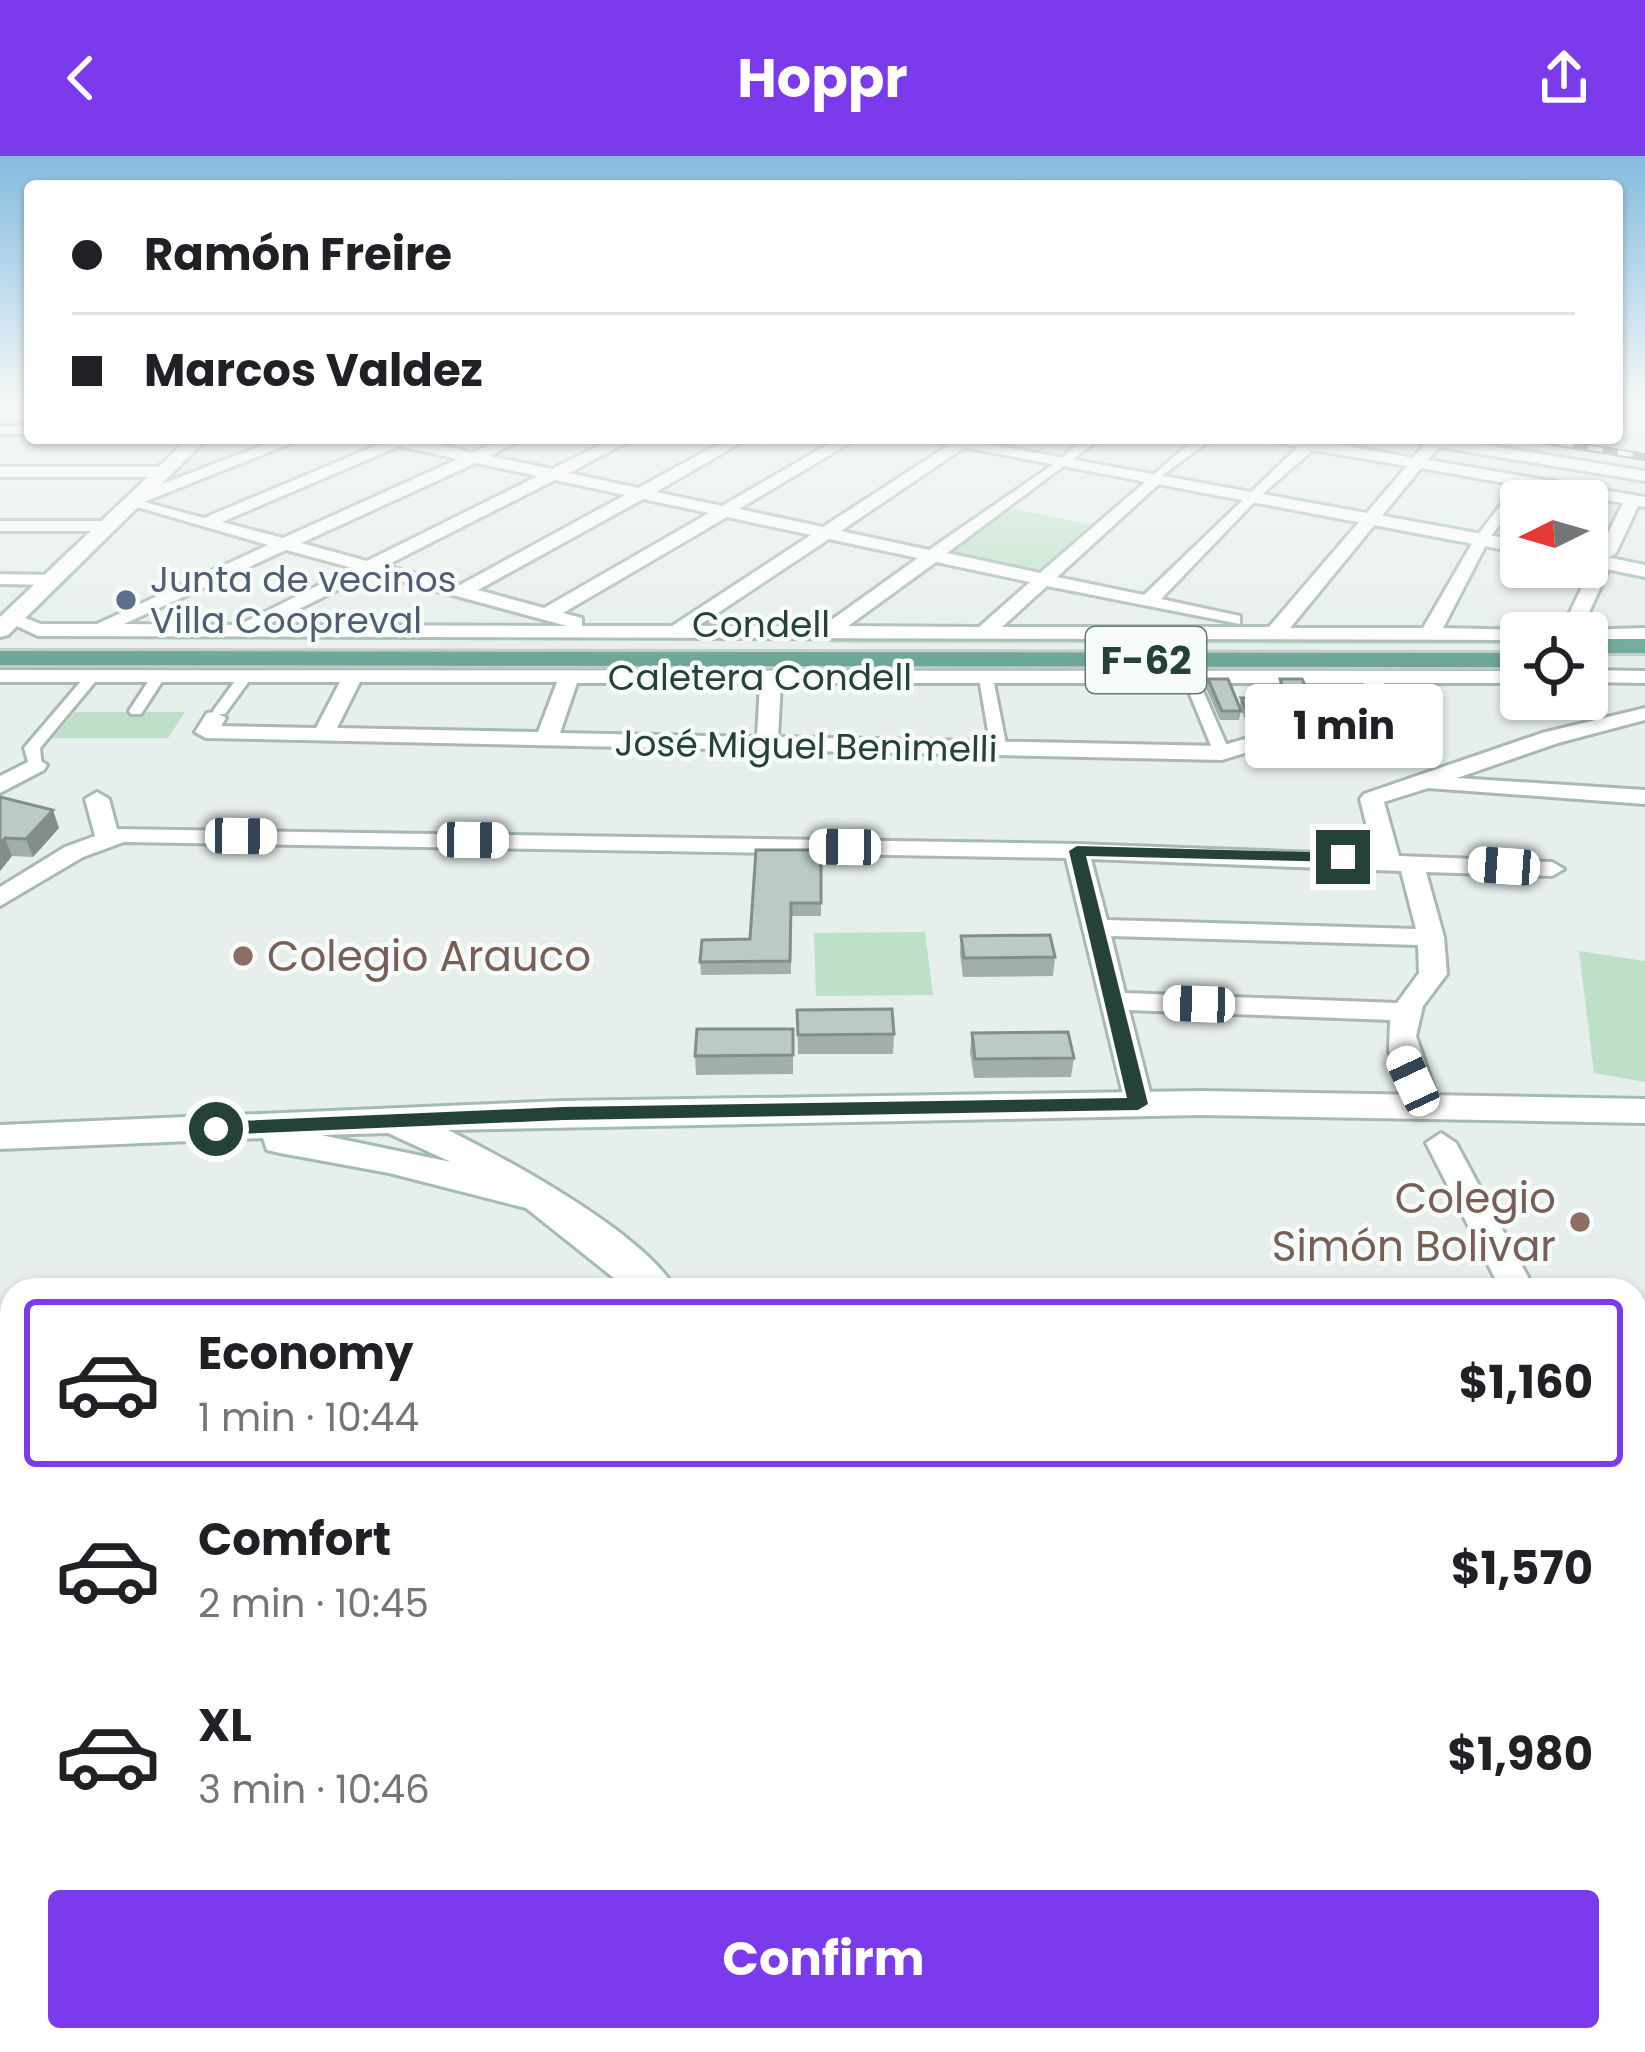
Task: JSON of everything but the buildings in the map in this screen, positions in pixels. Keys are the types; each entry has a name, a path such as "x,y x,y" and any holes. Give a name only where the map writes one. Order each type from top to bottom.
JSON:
{"main road":[{"path":"6,625 146,489"},
{"path":"1230,489 1500,540"},
{"path":"1486,536 1500,537"},
{"path":"1608,557 1645,561"},
{"path":"1608,560 1645,571"},
{"path":"146,645 304,633"},
{"name":"Condell","path":"0,645 1500,646"},
{"path":"1608,646 1645,646"},
{"name":"Condell","path":"0,658 1500,660"},
{"path":"1608,660 1645,660"},
{"path":"0,1137 488,1117 1138,1104 1424,1104 1645,1111"},
{"path":"464,1153 488,1117"},
{"path":"392,1121 464,1153 624,1259 643,1278"},
{"path":"169,1131 321,1148 529,1195"}],"street":[{"path":"134,501 164,489"},
{"path":"206,524 283,489"},
{"path":"94,631 405,489"},
{"path":"238,632 523,489"},
{"path":"626,489 1150,600 1245,623 1265,633 1395,489"},
{"path":"463,591 644,489"},
{"path":"547,614 763,489"},
{"path":"677,631 891,489"},
{"path":"829,631 1024,489"},
{"path":"985,632 1143,489"},
{"path":"1150,600 1260,489"},
{"path":"1608,496 1639,501 1608,541"},
{"path":"134,501 609,632"},
{"path":"1430,634 1500,517"},
{"path":"0,526 107,526"},
{"path":"0,579 52,580"},
{"name":"Caletera Condell","path":"6,625 38,630 304,633 1500,634"},
{"path":"1608,634 1645,634"},
{"name":"Caletera Condell","path":"0,676 1500,676"},
{"path":"35,765 32,748 93,676"},
{"path":"136,711 158,676"},
{"path":"1608,676 1645,677"},
{"path":"1424,1104 1402,1058 1412,995 1433,974 1431,937 1372,799 1550,738 1645,712 1613,676"},
{"path":"218,714 245,677"},
{"path":"323,734 353,677"},
{"path":"546,741 568,677"},
{"path":"986,677 999,749"},
{"path":"1190,677 1222,753"},
{"name":"José Miguel Benimelli","path":"218,714 206,731 1222,753 1384,704 1371,677"},
{"path":"766,746 771,678"},
{"path":"0,765 35,765"},
{"path":"0,787 35,765"},
{"path":"1424,782 1645,797"},
{"path":"97,799 106,837"},
{"path":"0,898 74,851 106,837 1077,851 1399,859 1552,869"},
{"path":"1077,851 1138,1104"},
{"path":"1097,928 1431,937"},
{"path":"1116,1001 1406,1012"},
{"path":"1441,1143 1512,1278"}],"green space":[{"path":"1005,507 1097,526 1037,574 942,555"},
{"path":"787,636 1500,638 1500,644 836,643"},
{"path":"23,650 1500,651 1500,657 18,655"},
{"path":"0,663 1500,665 1500,672 0,674"},
{"path":"75,712 185,712 168,738 53,738"},
{"path":"925,932 933,995 816,996 814,933"},
{"path":"1579,951 1645,961 1645,1082 1594,1073"}],"place":[{"name":"Junta de vecinos Villa Coopreval","path":"126,600"},
{"name":"Colegio Arauco","path":"243,956"},
{"name":"Colegio Simón Bolivar","path":"1580,1222"}],"route":[{"path":"216,1129 563,1114 1138,1104 1077,851 1343,857"}]}
